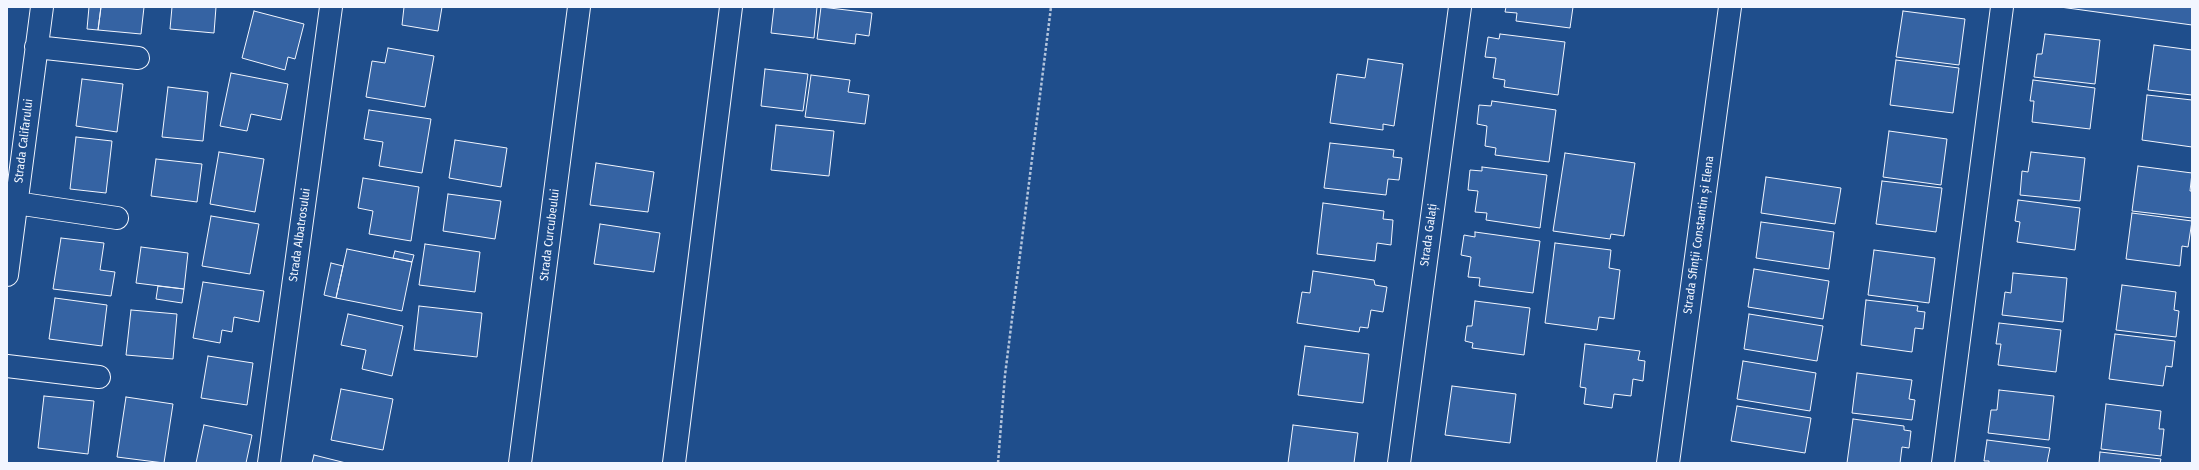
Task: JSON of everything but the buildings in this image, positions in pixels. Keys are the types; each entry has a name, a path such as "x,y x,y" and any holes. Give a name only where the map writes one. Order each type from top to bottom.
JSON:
{"street":[{"name":"Strada Califarului","path":"7,275 16,203 16,134 36,47 42,7"},
{"name":"Strada Albatrosului","path":"269,463 331,7"},
{"name":"Strada Curcubeului","path":"520,463 579,7"},
{"path":"674,463 731,7"},
{"name":"Strada Galați","path":"1399,463 1460,7"},
{"name":"Strada Sfinții Constantin și Elena","path":"1668,463 1730,7"},
{"path":"1944,463 2002,7"},
{"path":"36,47 138,58"},
{"path":"16,203 117,218"},
{"path":"7,366 100,377"}],"path":[{"path":"998,463 1005,375 1051,7"}]}
